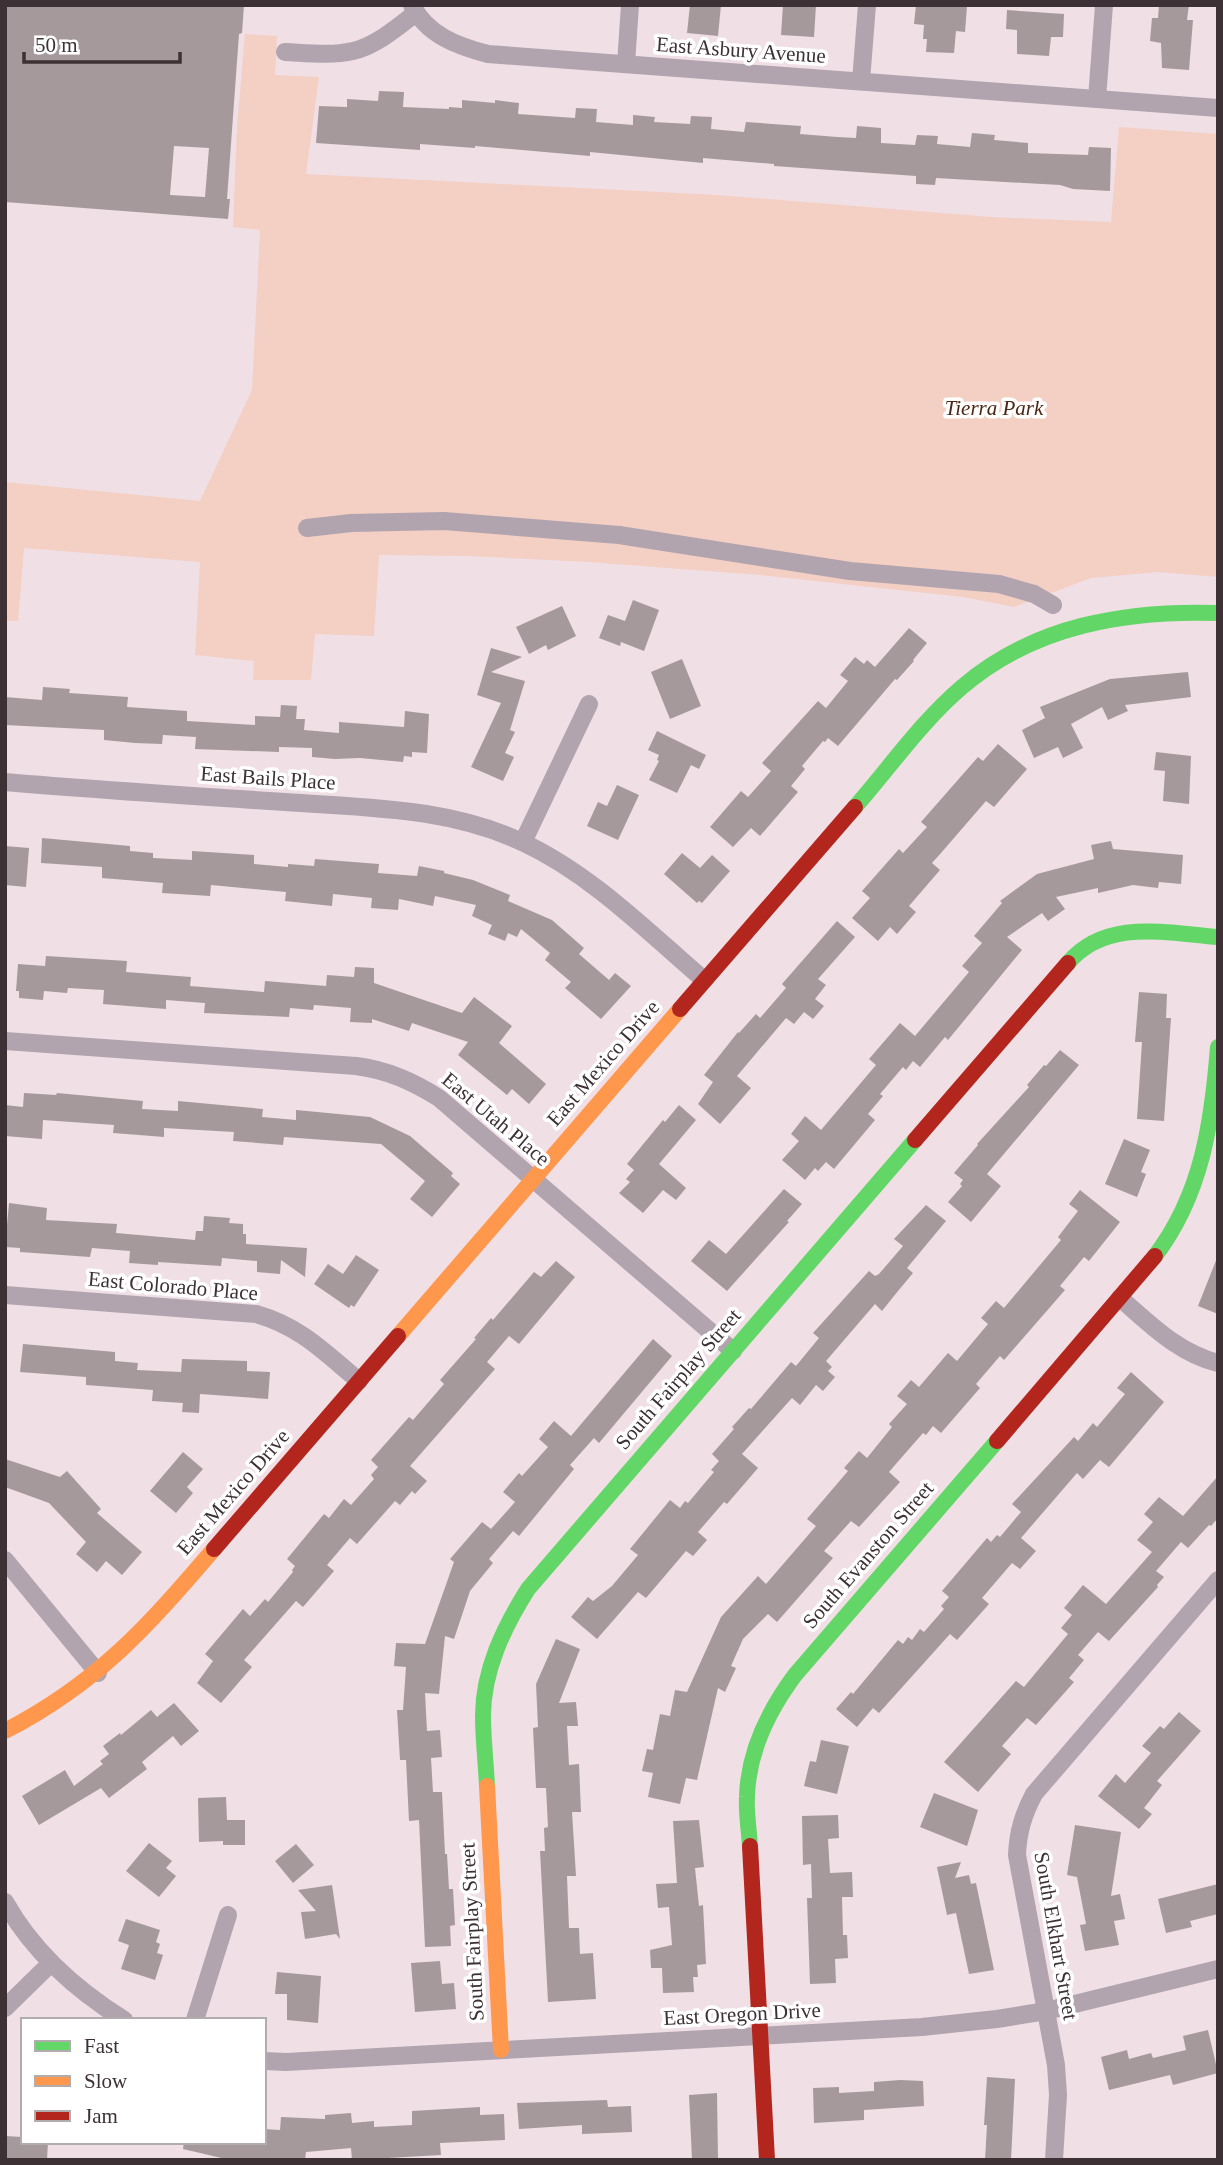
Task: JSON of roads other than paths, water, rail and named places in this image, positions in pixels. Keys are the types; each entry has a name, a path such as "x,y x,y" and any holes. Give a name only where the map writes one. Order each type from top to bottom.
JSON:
{"street":[{"path":"626,64 630,5"},
{"path":"861,81 867,5"},
{"path":"1097,99 1104,5"},
{"name":"East Asbury Avenue","path":"285,52 321,54 357,50 384,36 414,9 440,37 458,47 488,54 1218,108"},
{"path":"307,528 351,523 444,521 619,535 850,570 999,584 1034,594 1053,605"},
{"name":"East Mexico Drive","path":"5,1731 35,1716 98,1673 149,1625 940,708 991,665 1025,645 1055,633 1096,621 1145,612 1218,614"},
{"path":"523,842 589,704"},
{"name":"East Bails Place","path":"5,782 415,811 488,828 523,842 592,884 704,981"},
{"name":"South Fairplay Street","path":"501,2050 483,1714 486,1680 495,1648 509,1617 528,1589 1072,958 1092,943 1116,934 1135,932 1218,937"},
{"name":"East Utah Place","path":"5,1041 374,1069 418,1084 439,1098 733,1351"},
{"name":"South Evanston Street","path":"767,2160 747,1796 755,1746 767,1717 795,1675 1120,1298 1173,1230 1193,1190 1203,1162 1212,1118 1218,1047"},
{"name":"East Colorado Place","path":"5,1295 256,1314 280,1321 302,1334 359,1381"},
{"path":"1120,1298 1181,1348 1218,1363"},
{"path":"5,1560 98,1673"},
{"name":"South Elkhart Street","path":"1054,2160 1058,2095 1056,2065 1017,1855 1023,1816 1034,1794 1218,1580"},
{"path":"5,1902 29,1938 51,1963 95,2001 121,2018"},
{"path":"196,2018 228,1915"},
{"path":"5,2008 51,1963"},
{"name":"East Oregon Drive","path":"266,2061 760,2036 997,2019 1046,2011 1218,1969"}],"park label":[{"name":"Tierra Park","path":"994,408"}]}
